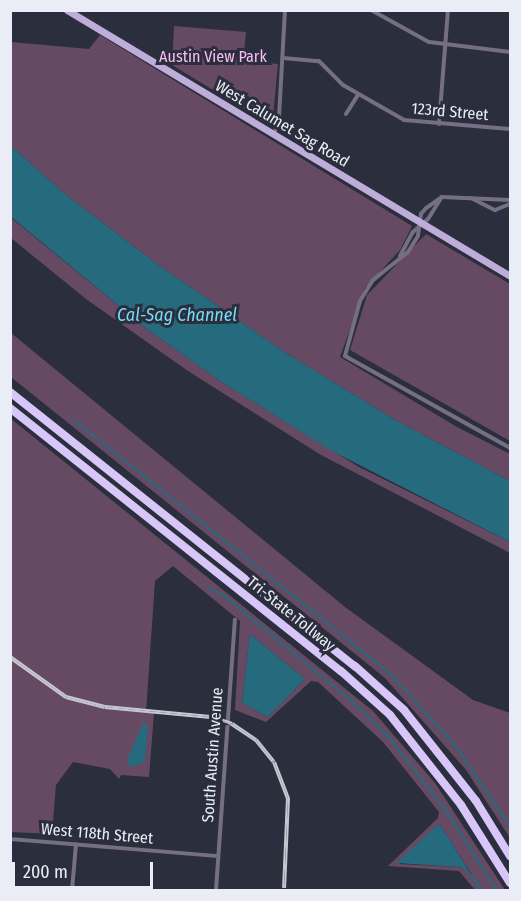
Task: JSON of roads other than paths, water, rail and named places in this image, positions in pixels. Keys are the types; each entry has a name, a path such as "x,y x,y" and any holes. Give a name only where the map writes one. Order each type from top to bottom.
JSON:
{"highway":[{"name":"Tri-State Tollway","path":"10,392 355,666 404,710 476,801 510,856"},
{"name":"Tri-State Tollway","path":"10,408 341,671 390,715 461,805 510,883"}],"main road":[{"name":"West Calumet Sag Road","path":"67,10 273,136 510,276"}],"street":[{"path":"273,136 283,58 285,10"},
{"path":"371,10 429,42 446,46 510,52"},
{"path":"439,124 448,10"},
{"name":"123rd Street","path":"283,58 319,61 358,95 404,120 510,129"},
{"path":"346,114 358,95"},
{"path":"421,223 421,214 442,196 510,202"},
{"path":"442,196 421,223 399,258 373,280 360,301 345,356 510,448"},
{"path":"470,198 495,210 510,202"},
{"name":"South Austin Avenue","path":"216,891 235,620"},
{"name":"West 118th Street","path":"10,839 218,856"},
{"path":"72,891 76,844"}],"water":[{"name":"Cal-Sag Channel","path":"11,146 65,194 157,264 286,353 397,421 510,481 510,542 332,451 223,383 147,329 11,217"},
{"path":"250,634 305,679 268,717 242,703"},
{"path":"143,723 148,726 145,761 133,767 128,765 128,758"},
{"path":"439,824 472,876 460,867 396,863"}],"waterway":[{"path":"74,420 390,673 456,746 510,826"},
{"path":"208,587 227,598 350,699 389,737 446,810 497,890"},
{"path":"472,876 482,890"}],"railway":[{"path":"10,657 66,697 105,707 211,717 232,724 256,740 274,762 288,798 284,888"}],"park label":[{"name":"Austin View Park","path":"213,57"}]}
